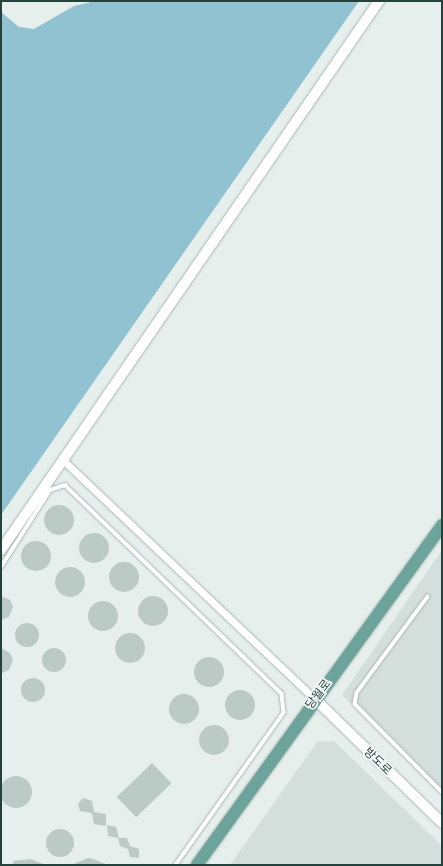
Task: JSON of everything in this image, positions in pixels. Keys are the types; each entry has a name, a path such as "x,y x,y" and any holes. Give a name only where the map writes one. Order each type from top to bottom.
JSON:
{"main road":[{"path":"1,550 64,462 378,1"},
{"name":"당월로","path":"197,865 314,698 442,525"},
{"name":"방도로","path":"314,698 442,823"}],"street":[{"path":"64,462 314,698"}],"lane":[{"path":"1,566 50,490 65,485 282,694 284,713 176,865"},
{"path":"428,597 357,693 355,704 442,792"}],"shaded area":[{"path":"442,550 442,790 342,695"},
{"path":"334,741 442,846 442,865 230,865 317,742"}],"water":[{"path":"96,1 359,1 1,515 1,12 19,27 34,29 74,6"}],"building":[{"path":"59,505 65,506 73,514 73,526 65,534 59,535 53,534 45,526 44,520 45,514 53,506"},
{"path":"94,533 100,534 108,542 108,554 100,562 94,563 88,562 80,554 79,548 80,542 88,534"},
{"path":"36,541 42,542 50,550 50,562 42,570 36,571 30,570 22,562 21,556 22,550 30,542"},
{"path":"124,562 130,563 138,571 138,583 130,591 124,592 118,591 110,583 109,577 110,571 118,563"},
{"path":"70,567 76,568 84,576 84,588 76,596 70,597 64,596 56,588 55,582 56,576 64,568"},
{"path":"1,596 10,600 13,607 9,617 1,620"},
{"path":"153,596 159,597 167,605 167,617 159,625 153,626 147,625 139,617 138,611 139,605 147,597"},
{"path":"103,601 109,602 117,610 117,622 109,630 103,631 97,630 89,622 88,616 89,610 97,602"},
{"path":"27,623 35,627 39,635 35,643 27,647 19,643 15,635 19,627"},
{"path":"130,633 136,634 144,642 144,654 136,662 130,663 124,662 116,654 115,648 116,642 124,634"},
{"path":"1,648 10,653 13,660 9,670 1,673"},
{"path":"54,648 62,652 66,660 62,668 54,672 46,668 42,660 46,652"},
{"path":"209,657 215,658 223,666 223,678 215,686 209,687 203,686 195,678 194,672 195,666 203,658"},
{"path":"33,678 41,682 45,690 41,698 33,702 25,698 21,690 25,682"},
{"path":"240,690 246,691 254,699 254,711 246,719 240,720 234,719 226,711 225,705 226,699 234,691"},
{"path":"184,694 190,695 198,703 198,715 190,723 184,724 178,723 170,715 169,709 170,703 178,695"},
{"path":"214,725 220,726 228,734 228,746 220,754 214,755 208,754 200,746 199,740 200,734 208,726"},
{"path":"152,763 171,783 136,817 117,797"},
{"path":"13,776 19,776 28,780 32,792 28,804 19,808 13,808 4,804 0,795 0,789 4,780"},
{"path":"83,798 92,801 94,812 106,814 106,826 94,824 92,813 80,811 78,804"},
{"path":"107,825 116,827 119,838 127,838 130,846 139,849 139,858 130,857 128,849 120,846 118,838 108,836"},
{"path":"60,829 70,833 74,843 70,853 60,857 50,853 46,843 50,833"},
{"path":"88,858 93,859 108,865 71,865"},
{"path":"30,859 46,865 13,865 13,861"}]}
